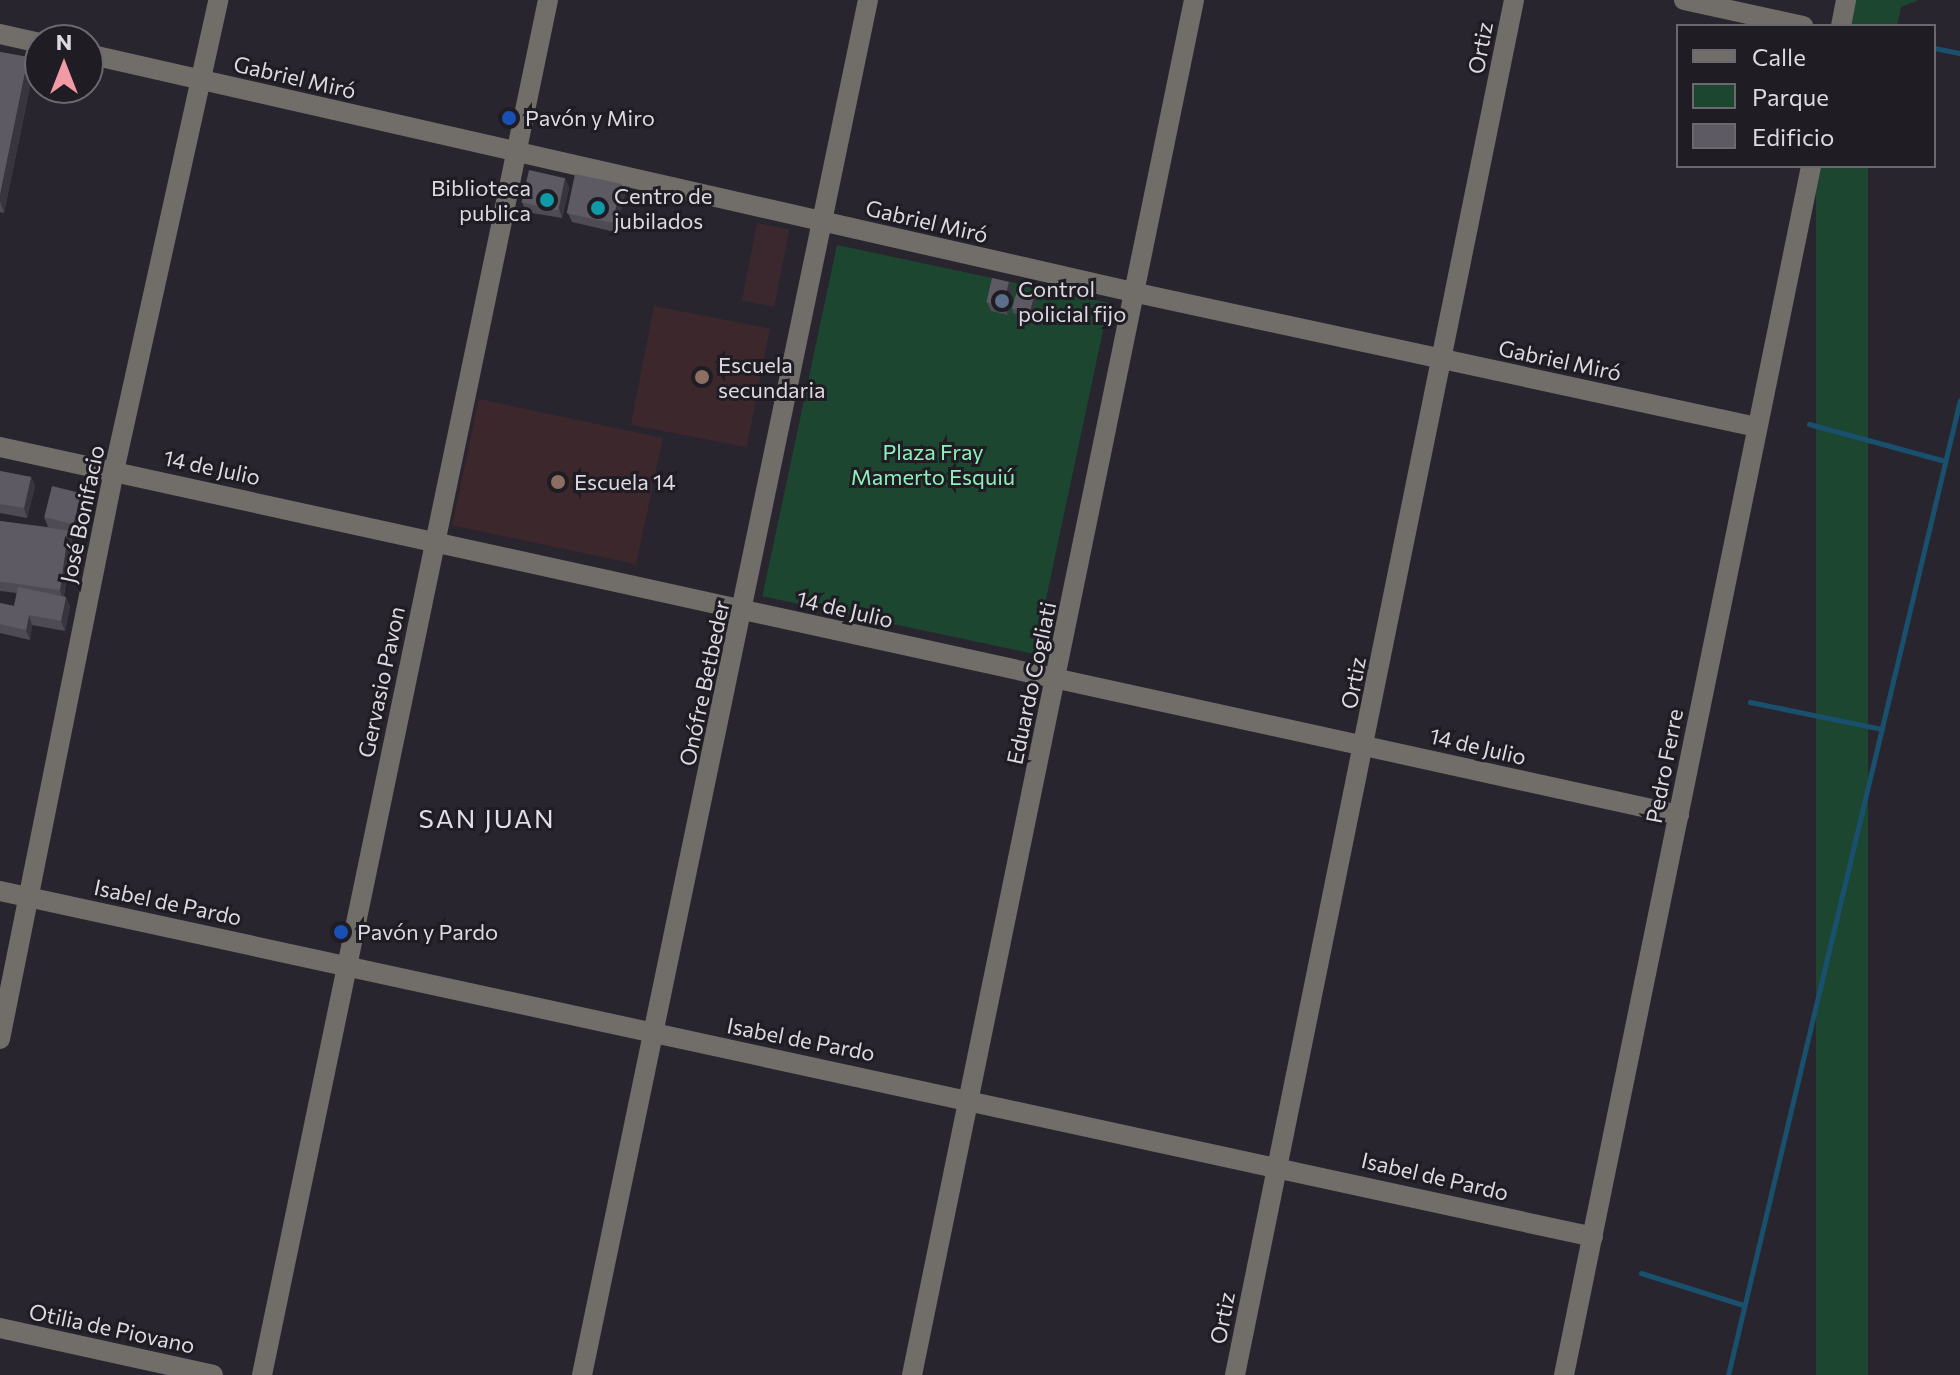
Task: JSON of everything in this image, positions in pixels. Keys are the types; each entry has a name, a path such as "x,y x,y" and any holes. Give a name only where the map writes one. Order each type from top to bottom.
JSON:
{"street":[{"name":"José Bonifacio","path":"0,1039 114,471 218,0"},
{"name":"Gervasio Pavon","path":"262,1375 344,964 548,0"},
{"name":"Onófre Betbeder","path":"582,1375 656,1035 868,0"},
{"name":"Eduardo Cogliati","path":"912,1375 1137,293 1194,0"},
{"name":"Ortiz","path":"1235,1375 1514,0"},
{"path":"1684,0 1794,24"},
{"path":"1841,24 1846,0"},
{"path":"0,34 24,39"},
{"name":"Gabriel Miró","path":"104,58 1137,293 1757,427"},
{"name":"Pedro Ferre","path":"1564,1375 1811,168"},
{"name":"14 de Julio","path":"0,447 436,539 1056,682 1365,745 1679,815"},
{"name":"Isabel de Pardo","path":"0,891 344,964 656,1035 969,1097 1593,1237"},
{"name":"Otilia de Piovano","path":"0,1328 213,1375"}],"shaded area":[{"path":"757,223 789,229 774,307 742,301"},
{"name":"Escuela secundaria","path":"654,306 770,329 747,447 631,425"},
{"name":"Escuela 14","path":"479,399 663,438 636,564 452,525"}],"green space":[{"path":"1850,0 1919,0 1901,7 1897,24 1845,24"},
{"path":"1816,168 1868,168 1868,1375 1816,1375"},
{"name":"Plaza Fray Mamerto Esquiú","path":"837,245 1109,303 1034,654 762,596"}],"building":[{"path":"0,52 24,56 24,77 0,194"},
{"name":"Biblioteca publica","path":"529,170 565,178 558,210 522,202"},
{"name":"Centro de jubilados","path":"575,174 621,184 613,223 567,213"},
{"path":"992,278 1009,282 1003,306 986,302"},
{"path":"1017,291 1034,296 1029,313 1012,308"},
{"path":"0,471 31,477 24,508 0,504"},
{"path":"52,486 81,493 73,524 44,517"},
{"path":"0,521 68,531 60,590 0,582"},
{"path":"18,587 66,597 61,621 29,615 26,630 0,624 0,603 14,606"}],"waterway":[{"path":"1936,48 1960,53"},
{"path":"1728,1375 1960,400"},
{"path":"1809,424 1945,461"},
{"path":"1750,702 1882,729"},
{"path":"1641,1273 1743,1305"}],"place":[{"name":"Pavón y Miro","path":"509,118"},
{"name":"Biblioteca publica","path":"547,200"},
{"name":"Centro de jubilados","path":"598,208"},
{"name":"Control policial fijo","path":"1002,301"},
{"name":"Escuela secundaria","path":"702,377"},
{"name":"Escuela 14","path":"558,482"},
{"name":"Pavón y Pardo","path":"341,932"}],"district":[{"name":"SAN JUAN","path":"487,818"}]}
